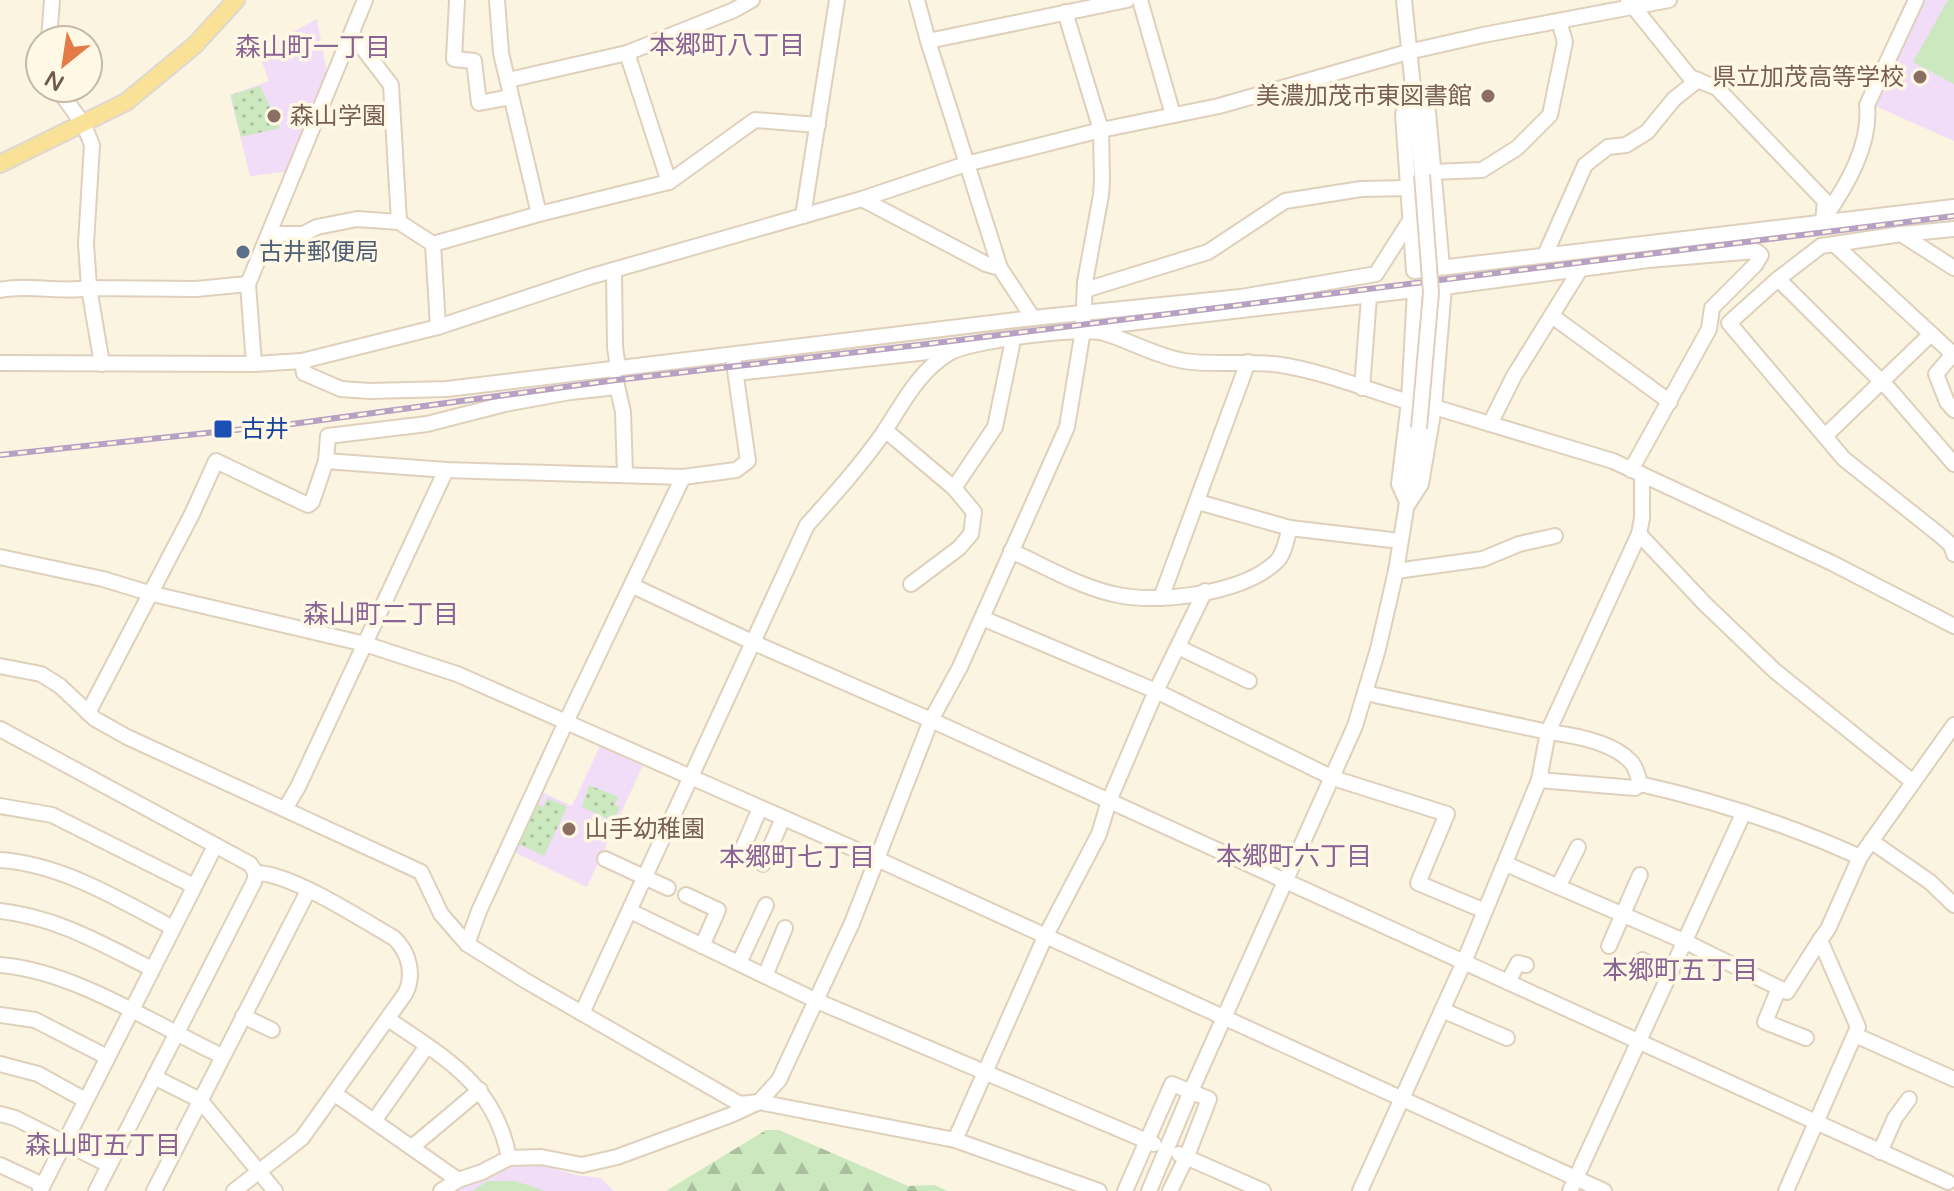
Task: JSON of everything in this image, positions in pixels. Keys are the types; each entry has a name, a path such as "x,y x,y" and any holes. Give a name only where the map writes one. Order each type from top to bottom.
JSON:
{"main road":[{"path":"0,164 126,102 195,45 236,0"}],"street":[{"path":"50,24 52,0"},
{"path":"254,364 248,284 365,0"},
{"path":"457,0 454,59 474,61 479,103 510,97"},
{"path":"497,0 501,53 539,214"},
{"path":"509,80 627,53 752,0"},
{"path":"803,216 837,0"},
{"path":"917,0 1000,268 1033,318"},
{"path":"928,41 1127,0"},
{"path":"1140,0 1173,115"},
{"path":"1404,0 1412,93 1442,267"},
{"path":"0,363 254,364 302,361 438,327 614,270 862,199 966,164 1101,130 1219,106 1408,52 1630,3 1669,0"},
{"path":"1823,221 1851,175 1868,120 1867,105 1916,0"},
{"path":"1630,3 1690,77 1717,88 1825,201 1823,221"},
{"path":"441,1191 458,1180 509,1158 541,1157 582,1165 597,1163 731,1115 759,1102 779,1080 852,923 931,720 960,667 1067,427 1086,325 1085,286 1101,195 1101,130 1065,12"},
{"path":"1427,174 1482,170 1517,148 1550,115 1565,42 1559,21"},
{"path":"352,34 391,85 399,222"},
{"path":"627,53 669,182"},
{"path":"1545,255 1585,165 1608,147 1626,145 1647,132 1674,99 1698,80"},
{"path":"1412,93 1403,114 1414,271 1954,207"},
{"path":"69,104 84,125 92,145 86,243 89,288 102,364"},
{"path":"269,234 303,234 317,227 357,219 399,222 433,244 669,182 755,120 818,125"},
{"path":"1149,1191 1355,726 1378,649 1396,571 1419,428 1431,293 1427,174"},
{"path":"1085,286 1208,252 1285,201 1361,189 1409,188"},
{"path":"862,199 986,264 1000,268"},
{"path":"582,1013 807,525 840,490 922,375 951,352 1376,274 1411,219"},
{"path":"1953,545 1844,459 1729,323 1821,246 1954,229"},
{"path":"1901,234 1951,263"},
{"path":"433,244 438,327"},
{"path":"1834,244 1954,353 1936,374 1947,402 1954,410"},
{"path":"302,361 304,373 341,389 447,389 1033,318 1086,325 1183,317 1566,273 1581,268 1756,251 1761,255 1712,308 1709,329 1636,473 1642,518 1639,534 1548,732 1539,780 1506,864 1360,1191"},
{"path":"1490,424 1514,376 1581,268"},
{"path":"614,270 617,387 623,412 625,475"},
{"path":"1778,279 1881,381 1954,464"},
{"path":"0,290 196,289 248,284"},
{"path":"1408,504 1421,484 1434,407 1444,287"},
{"path":"1408,504 1399,484 1409,402 1415,290"},
{"path":"1362,388 1369,297"},
{"path":"1552,316 1670,402"},
{"path":"1086,325 1143,350 1184,361 1284,365 1409,402"},
{"path":"1825,436 1931,334"},
{"path":"954,488 995,427 1013,340"},
{"path":"736,373 851,359 951,352"},
{"path":"326,461 446,470 683,477 736,470 748,461 733,356"},
{"path":"1161,598 1248,362"},
{"path":"88,713 192,514 216,461 308,505 312,502 326,461 328,436 427,424 505,404 617,387"},
{"path":"1434,407 1577,449 1636,473 1832,563 1954,626"},
{"path":"885,430 954,488 974,512 971,534 959,548 911,584"},
{"path":"285,809 446,470"},
{"path":"467,944 479,911 566,722 683,477"},
{"path":"1198,502 1290,528 1400,541"},
{"path":"1011,551 1098,590 1134,598 1161,598 1239,582 1277,561 1290,528"},
{"path":"1639,534 1705,604 1775,671 1913,782"},
{"path":"1396,571 1483,559 1519,544 1555,536"},
{"path":"0,557 103,579 149,593 365,644 457,674 877,859 1225,1018 1573,1185 1604,1191"},
{"path":"633,586 1640,1044 1949,1181"},
{"path":"955,1140 1045,937 1099,834 1109,801 1156,691 1205,591"},
{"path":"982,618 1156,691 1333,778 1447,814 1418,883 1485,911"},
{"path":"1178,647 1249,681"},
{"path":"0,666 41,674 60,686 88,713 127,737 421,872 441,914 467,944 740,1104 759,1102 955,1140 1099,1191"},
{"path":"1365,693 1548,732 1577,735 1616,751 1632,762 1640,784"},
{"path":"1506,864 1686,942 1787,992 1828,929 1860,857 1954,725"},
{"path":"0,729 250,864 256,873 96,1191"},
{"path":"1539,780 1635,788 1640,784"},
{"path":"1640,784 1695,796 1744,812 1805,833 1860,857"},
{"path":"0,806 52,815 194,886"},
{"path":"739,857 760,808"},
{"path":"1573,1185 1744,812"},
{"path":"763,864 783,818"},
{"path":"1871,841 1930,882 1954,905"},
{"path":"0,1165 41,1188 215,846"},
{"path":"1558,887 1578,847"},
{"path":"605,859 668,888"},
{"path":"0,860 44,867 173,928"},
{"path":"234,1191 302,1138 408,990 408,963 403,947 394,938 308,891 268,873 256,873"},
{"path":"1609,946 1640,875"},
{"path":"154,1191 308,891"},
{"path":"686,895 718,910 702,946"},
{"path":"739,963 766,905"},
{"path":"0,911 34,916 62,925 152,969"},
{"path":"630,911 817,1001 1150,1142"},
{"path":"765,976 785,928"},
{"path":"1786,1191 1858,1027 1820,940"},
{"path":"1642,960 1671,975"},
{"path":"1508,982 1518,963 1526,965"},
{"path":"0,965 24,967 62,978 222,1056"},
{"path":"1779,988 1765,1022 1806,1038"},
{"path":"1442,1010 1507,1038"},
{"path":"0,1015 35,1020 107,1057"},
{"path":"243,1016 272,1030"},
{"path":"388,1019 453,1063 480,1090 497,1116 509,1158"},
{"path":"1855,1035 1954,1079"},
{"path":"374,1121 427,1046"},
{"path":"0,1064 38,1074 85,1100"},
{"path":"154,1077 200,1100 275,1191"},
{"path":"1125,1191 1150,1142 1172,1084 1209,1099 1181,1154 1170,1191"},
{"path":"412,1147 480,1090"},
{"path":"335,1094 458,1180"},
{"path":"1880,1152 1895,1118 1909,1099"},
{"path":"0,1114 109,1165"},
{"path":"1181,1154 1263,1191"}],"shaded area":[{"name":"県立加茂高等学校","path":"1923,0 1954,0 1954,141 1873,105"},
{"name":"森山学園","path":"317,19 326,68 334,69 291,171 250,176 230,95 269,81 258,51"},
{"name":"山手幼稚園","path":"601,744 644,763 587,887 512,851 542,792 572,806"},
{"path":"535,1163 576,1175 601,1178 614,1191 454,1191 512,1164"}],"green space":[{"path":"1948,0 1954,0 1954,84 1913,62"},
{"path":"260,86 280,128 241,137 231,95"},
{"path":"589,785 618,797 615,805 620,807 613,821 582,807"},
{"path":"548,798 567,807 544,856 519,844 537,804 543,807"},
{"path":"766,1130 779,1130 908,1186 934,1185 948,1191 666,1191"},
{"path":"488,1181 515,1181 546,1191 472,1191"}],"railway":[{"path":"0,455 292,424 616,380 1954,216"}],"place":[{"name":"県立加茂高等学校","path":"1920,77"},
{"name":"美濃加茂市東図書館","path":"1488,96"},
{"name":"森山学園","path":"274,116"},
{"name":"古井郵便局","path":"243,252"},
{"name":"古井","path":"223,429"},
{"name":"山手幼稚園","path":"569,829"}],"district":[{"name":"本郷町八丁目","path":"727,45"},
{"name":"森山町一丁目","path":"313,47"},
{"name":"森山町二丁目","path":"381,614"},
{"name":"本郷町六丁目","path":"1294,856"},
{"name":"本郷町七丁目","path":"797,857"},
{"name":"本郷町五丁目","path":"1680,970"},
{"name":"森山町五丁目","path":"103,1145"}]}
